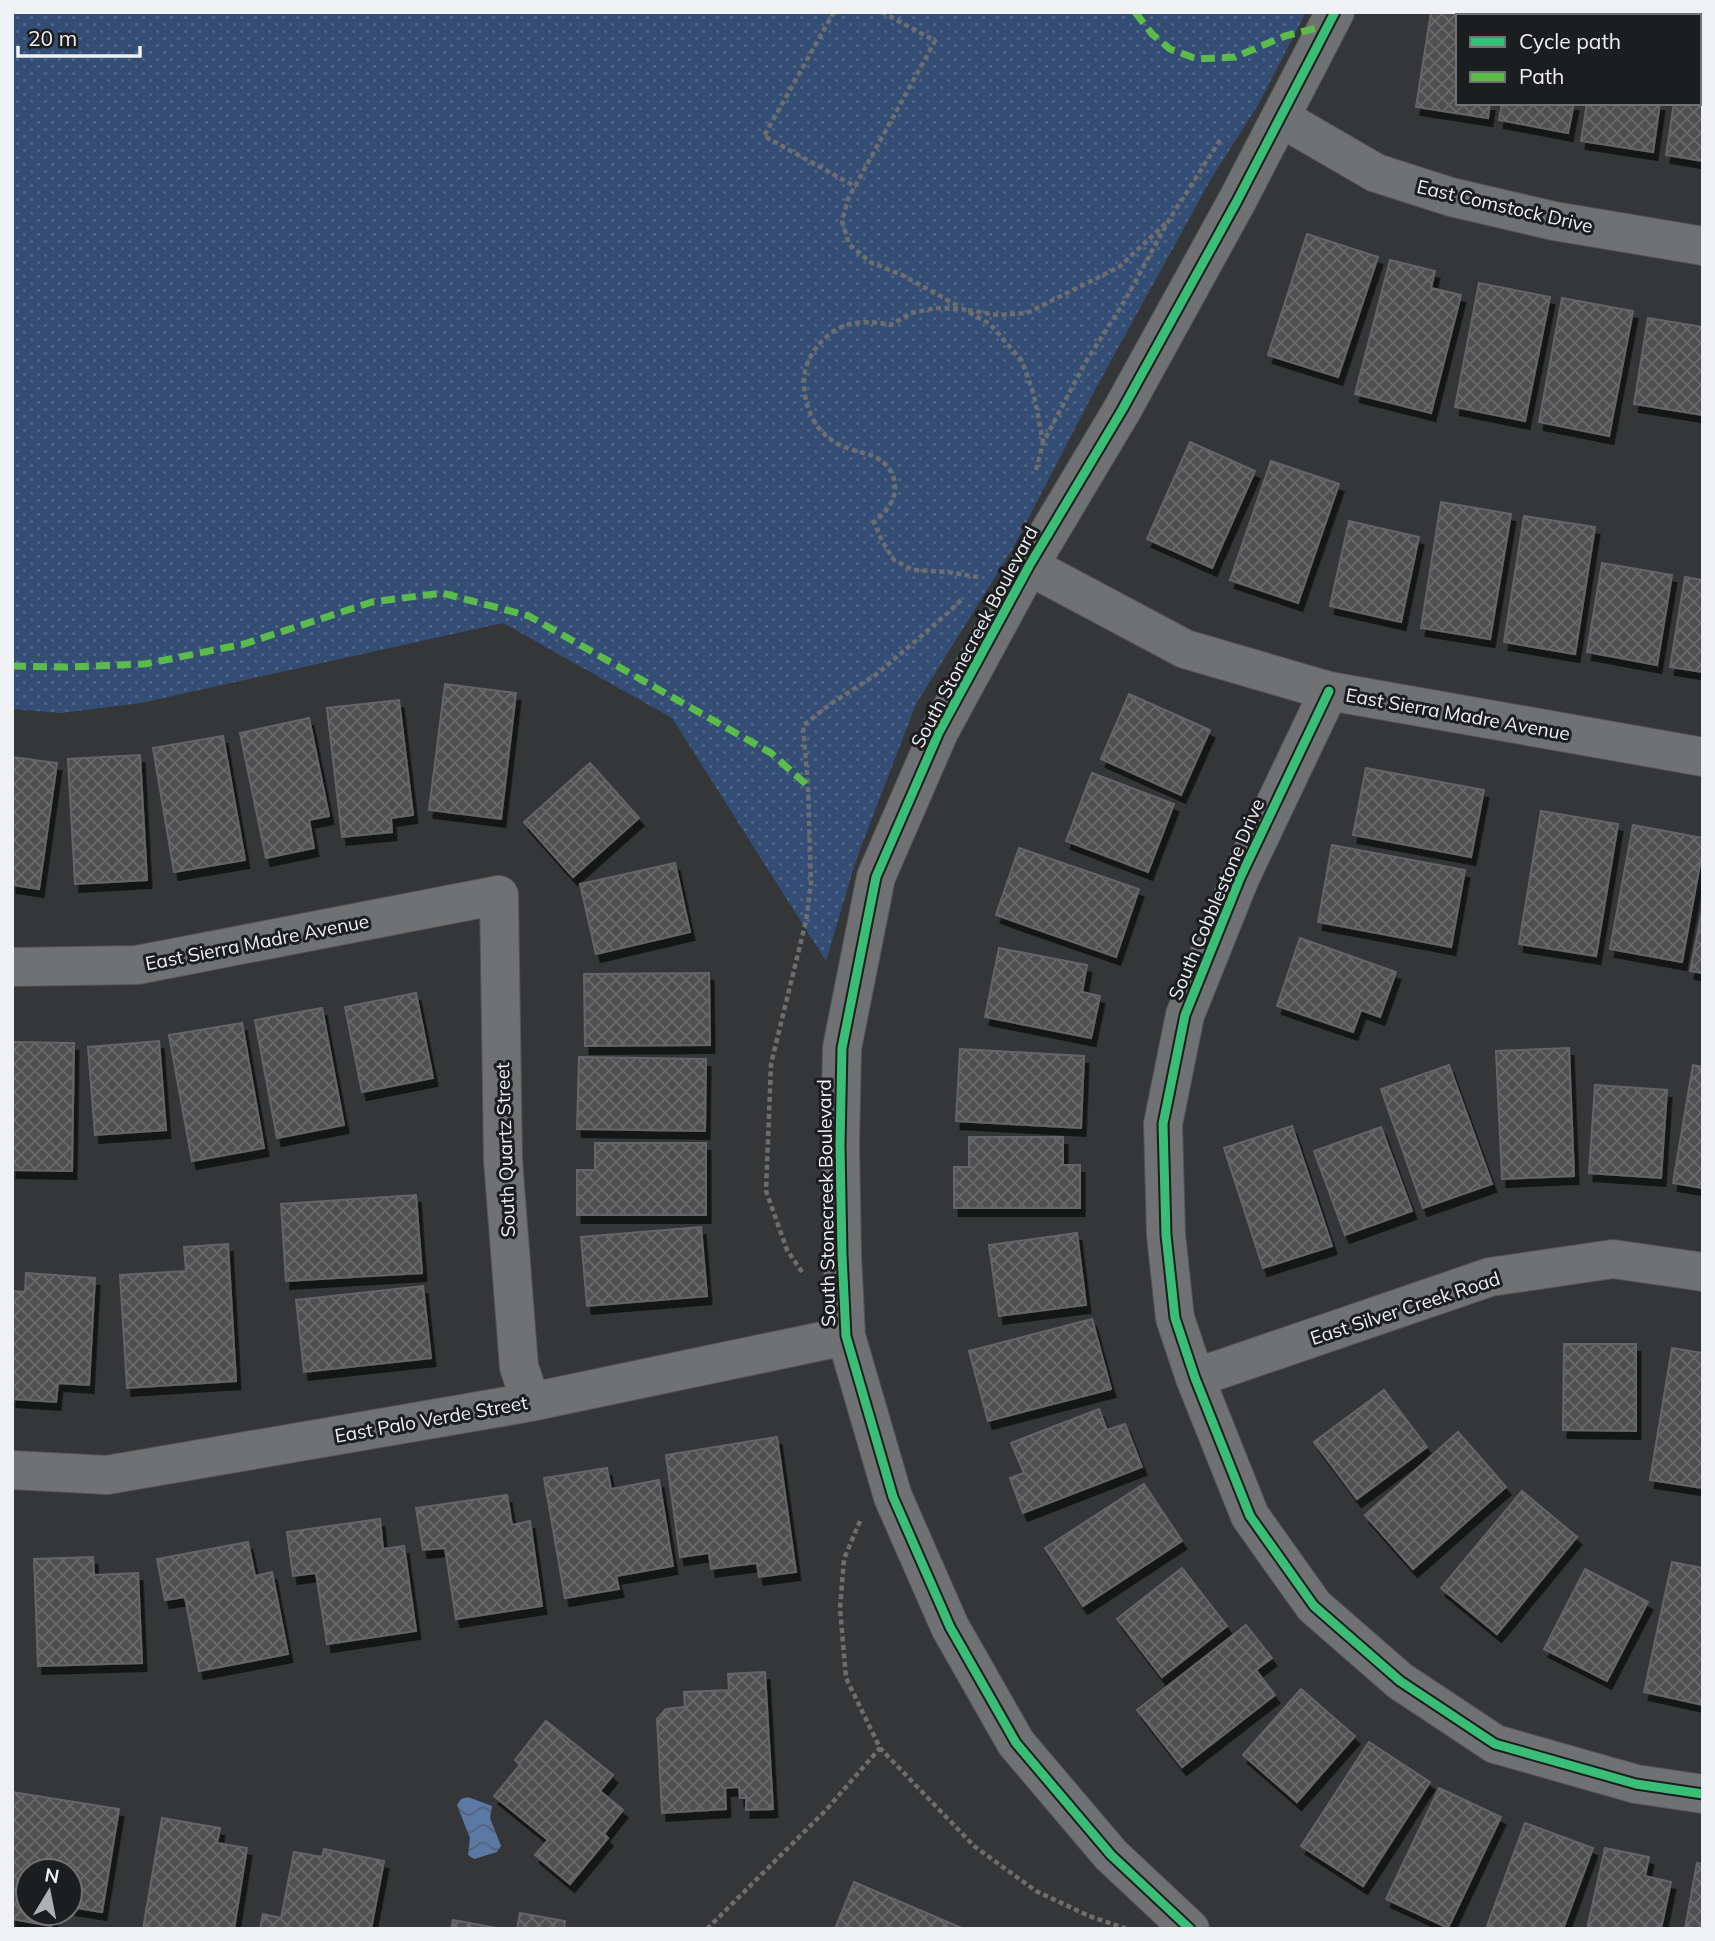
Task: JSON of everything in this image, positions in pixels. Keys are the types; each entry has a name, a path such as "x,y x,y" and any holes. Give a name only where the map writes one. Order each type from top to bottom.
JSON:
{"street":[{"name":"South Stonecreek Boulevard","path":"846,1336 841,1227 842,1048 876,877 939,732 1029,566 1122,410 1281,118 1335,12"},
{"name":"East Comstock Drive","path":"1281,118 1376,173 1451,197 1554,221 1703,246"},
{"name":"East Sierra Madre Avenue","path":"1029,566 1185,649 1329,691 1703,757"},
{"name":"South Cobblestone Drive","path":"1329,691 1240,878 1185,1015 1163,1124 1166,1235 1175,1318 1195,1378 1250,1516 1314,1606 1400,1681 1495,1744 1636,1784 1703,1794"},
{"name":"East Sierra Madre Avenue","path":"12,967 137,965 499,895"},
{"name":"South Quartz Street","path":"499,895 503,1160 519,1367 531,1402"},
{"name":"East Silver Creek Road","path":"1195,1378 1490,1277 1613,1259 1703,1272"},
{"name":"East Palo Verde Street","path":"12,1470 107,1475 531,1402 846,1336"},
{"path":"846,1336 894,1497 950,1627 1016,1743 1111,1855 1190,1929"}],"path":[{"path":"834,12 764,136 856,187"},
{"path":"882,12 935,41 848,199 842,221 849,244 870,262 902,275 990,324 1022,361 1034,395 1043,443"},
{"path":"982,578 913,570 894,560 874,522 885,514 892,503 894,478 887,465 875,455 840,445 823,432 810,415 804,394 805,372 813,352 824,338 839,328 873,321 891,325 911,313 936,308 997,315 1027,313 1119,267 1169,220"},
{"path":"884,1465 844,1559 840,1608 846,1678 880,1748 974,1846 1036,1891 1089,1916 1127,1929"},
{"path":"707,1929 825,1811 880,1748"}],"shaded area":[{"path":"12,12 1306,12 1258,105 1211,179 1096,388 1013,548 916,704 856,860 826,961 672,718 503,623 141,703 61,713 12,709"}],"water":[{"path":"468,1797 492,1806 490,1818 501,1846 497,1852 474,1859 468,1855 470,1838 457,1805 461,1799"}],"building":[{"path":"1431,12 1505,12 1456,14 1456,105 1490,105 1488,118 1416,107"},
{"path":"1703,32 1703,161 1666,155 1674,105 1701,105"},
{"path":"1502,105 1574,105 1568,133 1499,120"},
{"path":"1587,105 1660,105 1653,152 1581,141"},
{"path":"1307,234 1378,257 1338,377 1268,355"},
{"path":"1390,260 1435,271 1431,288 1461,295 1431,413 1355,394"},
{"path":"1479,283 1550,297 1525,421 1455,407"},
{"path":"1562,298 1633,311 1609,436 1539,422"},
{"path":"1648,318 1703,327 1703,415 1634,404"},
{"path":"1190,442 1255,471 1212,568 1147,539"},
{"path":"1271,461 1339,484 1298,603 1230,580"},
{"path":"1441,502 1511,514 1490,639 1421,628"},
{"path":"1524,516 1595,527 1575,654 1504,642"},
{"path":"1349,521 1419,537 1401,622 1330,606"},
{"path":"1602,563 1672,575 1657,665 1587,652"},
{"path":"1685,577 1703,580 1703,672 1670,667"},
{"path":"445,684 516,693 501,819 429,810"},
{"path":"1129,694 1210,730 1181,795 1101,759"},
{"path":"399,700 413,815 391,818 392,832 342,837 327,708"},
{"path":"309,718 329,816 309,820 314,848 266,858 240,733"},
{"path":"223,736 245,860 174,872 153,748"},
{"path":"140,755 147,880 75,884 68,759"},
{"path":"12,757 57,763 39,889 12,885"},
{"path":"590,763 639,818 573,877 524,822"},
{"path":"1366,768 1484,790 1471,857 1353,835"},
{"path":"1092,773 1174,804 1148,872 1066,841"},
{"path":"1541,811 1618,824 1596,956 1519,944"},
{"path":"1633,825 1703,838 1682,962 1610,949"},
{"path":"1332,845 1465,870 1451,947 1318,922"},
{"path":"1019,848 1139,889 1116,957 996,915"},
{"path":"675,863 690,932 596,954 580,884"},
{"path":"1703,906 1703,973 1690,971"},
{"path":"1300,938 1396,972 1380,1017 1361,1010 1353,1032 1277,1006"},
{"path":"999,948 1087,965 1082,992 1100,996 1091,1038 985,1017"},
{"path":"709,973 710,1045 585,1046 584,974"},
{"path":"416,993 433,1078 362,1092 345,1007"},
{"path":"322,1008 344,1125 277,1138 255,1020"},
{"path":"242,1023 264,1148 192,1161 169,1035"},
{"path":"159,1041 166,1130 95,1135 88,1047"},
{"path":"12,1042 74,1043 72,1171 12,1170"},
{"path":"1569,1048 1574,1176 1502,1179 1496,1051"},
{"path":"960,1049 1084,1056 1081,1128 956,1121"},
{"path":"579,1057 706,1059 705,1131 577,1129"},
{"path":"1449,1065 1492,1184 1423,1208 1381,1089"},
{"path":"1693,1065 1703,1067 1703,1188 1673,1183"},
{"path":"1595,1085 1667,1090 1661,1178 1589,1173"},
{"path":"1292,1126 1332,1246 1263,1268 1224,1148"},
{"path":"1381,1127 1412,1211 1345,1235 1314,1151"},
{"path":"969,1137 1063,1137 1063,1165 1080,1165 1080,1208 954,1208 954,1167 969,1167"},
{"path":"595,1143 706,1143 706,1215 577,1215 577,1170 595,1170"},
{"path":"416,1195 422,1273 286,1281 281,1204"},
{"path":"701,1227 707,1296 587,1306 581,1237"},
{"path":"1077,1233 1086,1305 999,1316 989,1245"},
{"path":"228,1244 236,1381 127,1388 120,1275 186,1271 184,1247"},
{"path":"26,1273 95,1278 89,1385 58,1383 56,1402 12,1399 12,1291 25,1292"},
{"path":"423,1286 431,1358 304,1372 296,1300"},
{"path":"1092,1319 1111,1389 988,1421 969,1351"},
{"path":"1564,1344 1636,1344 1636,1431 1563,1430"},
{"path":"1672,1348 1703,1353 1703,1488 1650,1480"},
{"path":"1384,1390 1427,1447 1357,1499 1314,1442"},
{"path":"1099,1409 1107,1430 1125,1424 1142,1467 1023,1513 1010,1478 1024,1473 1011,1443"},
{"path":"1458,1432 1506,1487 1413,1569 1365,1515"},
{"path":"777,1437 796,1572 759,1577 757,1563 711,1569 709,1553 680,1557 666,1455"},
{"path":"607,1468 611,1489 659,1480 673,1566 616,1576 619,1589 565,1598 544,1478"},
{"path":"1144,1484 1182,1541 1083,1606 1045,1548"},
{"path":"1522,1491 1577,1537 1497,1634 1441,1588"},
{"path":"507,1495 512,1525 530,1521 542,1606 456,1619 445,1548 423,1550 416,1508"},
{"path":"380,1519 383,1549 404,1546 416,1631 327,1644 316,1573 293,1576 287,1532"},
{"path":"248,1542 255,1576 272,1572 288,1654 199,1671 185,1597 165,1600 157,1559"},
{"path":"93,1557 94,1575 138,1573 142,1663 38,1666 34,1559"},
{"path":"1672,1562 1703,1568 1703,1705 1644,1692"},
{"path":"1182,1568 1227,1626 1162,1677 1117,1619"},
{"path":"1585,1569 1648,1602 1607,1681 1544,1649"},
{"path":"1246,1625 1272,1658 1256,1670 1275,1695 1182,1767 1137,1710"},
{"path":"765,1672 773,1809 746,1810 746,1798 740,1798 739,1787 725,1788 726,1809 662,1813 657,1719 666,1709 685,1707 684,1692 729,1690 728,1674"},
{"path":"1301,1689 1355,1736 1297,1802 1243,1755"},
{"path":"546,1721 613,1775 600,1791 623,1810 604,1834 608,1838 570,1884 535,1855 548,1840 494,1796 520,1765 515,1760"},
{"path":"1369,1742 1430,1782 1363,1886 1301,1846"},
{"path":"1439,1788 1501,1817 1448,1928 1386,1899"},
{"path":"12,1792 119,1809 102,1912 84,1909 84,1857 14,1857 12,1919"},
{"path":"162,1818 220,1828 217,1843 247,1848 234,1929 143,1929"},
{"path":"1525,1823 1593,1848 1563,1929 1486,1929"},
{"path":"1605,1848 1649,1857 1645,1876 1671,1882 1661,1929 1587,1929"},
{"path":"324,1849 384,1861 371,1929 260,1929 263,1914 281,1918 294,1852 322,1857"},
{"path":"1697,1863 1703,1864 1703,1929 1685,1929"},
{"path":"854,1882 964,1929 835,1929"},
{"path":"520,1913 565,1921 564,1929 517,1929"},
{"path":"453,1920 502,1929 451,1929"}],"marked path":[{"path":"1135,12 1152,34 1170,49 1197,59 1235,57 1285,36 1329,25"},
{"path":"12,666 145,664 244,644 372,602 442,593 529,616 771,753 808,786"}],"cycle path":[{"path":"1190,1929 1111,1855 1016,1743 950,1627 893,1497 846,1336 840,1145 842,1048 876,877 939,732 1029,566 1122,410 1237,201 1335,12"},
{"path":"1329,691 1240,878 1185,1015 1163,1124 1166,1235 1175,1318 1195,1378 1250,1516 1314,1606 1400,1681 1495,1744 1636,1784 1703,1794"}]}
